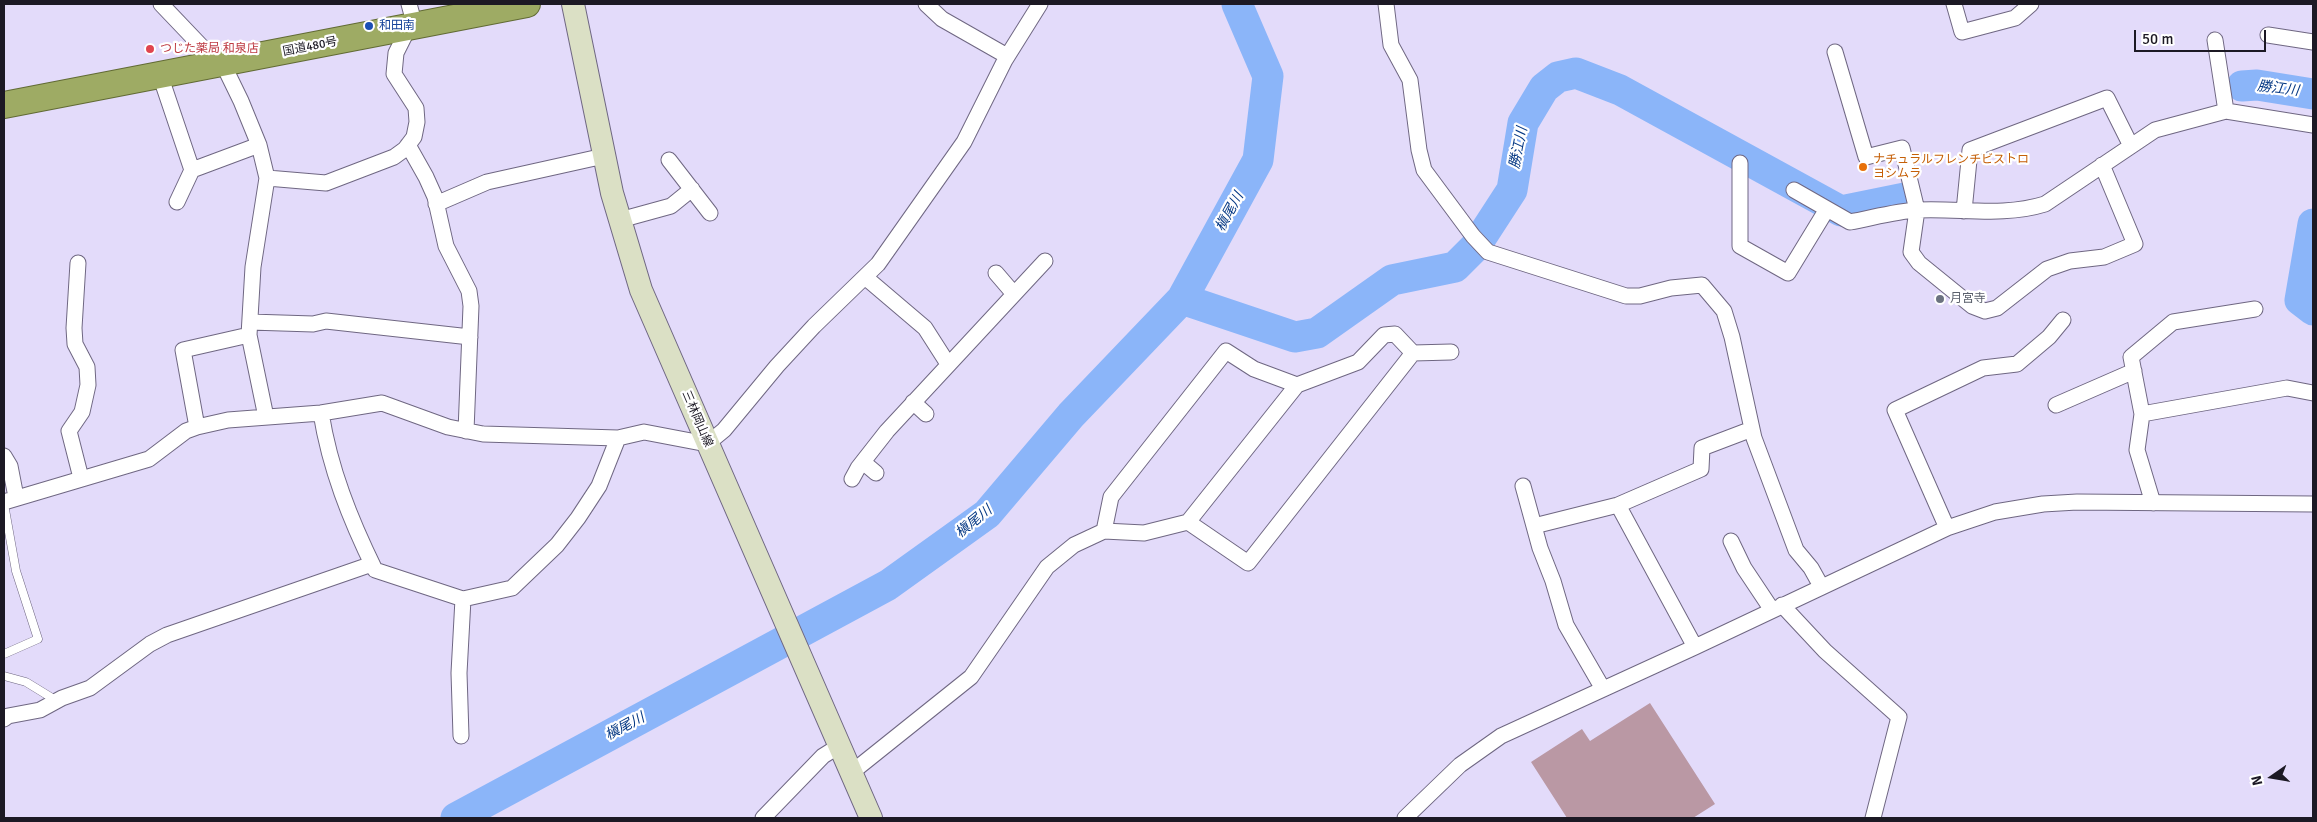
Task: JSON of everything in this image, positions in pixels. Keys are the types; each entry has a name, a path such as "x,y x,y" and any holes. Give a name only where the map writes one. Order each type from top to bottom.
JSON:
{"highway":[{"name":"国道480号","path":"4,105 223,64 411,19 527,4"}],"main road":[{"name":"三林岡山線","path":"573,4 604,156 620,220 641,290 871,818"}],"street":[{"path":"162,4 202,47 223,64 259,145 267,178 253,267 250,328 266,417"},
{"path":"926,4 942,19 1007,56"},
{"path":"4,456 10,466 8,501 149,459 186,431 197,427 228,420 321,414 382,403 448,427 483,434 618,438 644,432 707,444 724,430 777,366 878,264 964,142 1007,56 1040,4"},
{"path":"1386,4 1391,45 1410,80 1413,91 1419,150 1424,170 1488,252 1626,296 1640,296 1671,288 1702,285 1724,311 1732,337 1752,429 1779,508 1796,550 1811,568 1821,586"},
{"path":"1954,4 1962,32 2015,18 2031,4"},
{"path":"267,178 326,183 394,157 408,145 414,136 417,122 416,108 394,74 396,53 411,19"},
{"path":"2268,35 2313,42"},
{"path":"2216,40 2226,112"},
{"path":"1835,52 1866,157 1902,148 1917,210 1911,252 1919,263 1972,306 1986,311 1997,308 2047,269 2070,261 2104,257 2136,244 2102,165"},
{"path":"160,75 192,170 177,202"},
{"path":"1964,212 1970,150 2107,98 2131,146"},
{"path":"1794,190 1850,222 1917,210 2002,212 2025,210 2045,204 2155,130 2226,112 2313,125"},
{"path":"192,170 259,145"},
{"path":"408,145 426,177 436,204 446,246 469,291 470,338 466,431"},
{"path":"436,204 487,182 604,156"},
{"path":"669,160 710,213"},
{"path":"1740,163 1740,246 1788,274 1827,209"},
{"path":"620,220 671,206 692,189"},
{"path":"852,478 886,431 1045,261"},
{"path":"78,263 74,328 75,344 87,367 88,385 82,412 69,430 81,478"},
{"path":"996,273 1014,294"},
{"path":"864,277 925,328 948,364"},
{"path":"2153,503 2138,450 2142,414 2131,357 2173,322 2255,309"},
{"path":"1947,528 1895,410 1983,368 2017,364 2049,337 2063,320"},
{"path":"197,427 183,350 250,328 313,324 326,321 470,338"},
{"path":"851,773 971,677 1047,567 1074,544 1104,531 1144,533 1188,522 1297,385 1358,362 1384,335 1395,334 1413,353 1451,352"},
{"path":"1104,531 1111,497 1226,351 1254,369 1297,385"},
{"path":"1188,522 1248,563 1413,353"},
{"path":"2056,405 2134,372"},
{"path":"2142,414 2287,388 2313,394"},
{"path":"913,402 926,414"},
{"path":"321,414 333,472 359,537 375,570 462,599 512,588 557,545 599,486 618,438"},
{"path":"1534,526 1618,505 1701,470 1702,448 1752,429"},
{"path":"863,462 876,473"},
{"path":"1523,486 1566,625 1603,689"},
{"path":"1405,818 1460,765 1501,736 1947,528 1995,512 2043,504 2077,502 2313,504"},
{"path":"1618,505 1695,647"},
{"path":"1731,541 1744,568 1777,608 1899,717 1873,818"},
{"path":"4,719 8,716 40,710 90,688 150,644 167,635 372,564"},
{"path":"461,736 459,673 462,599"},
{"path":"763,818 823,756 839,746"}],"lane":[{"path":"4,654 38,639 16,571 8,501"},
{"path":"4,676 26,682 57,701"}],"building":[{"path":"1650,703 1715,804 1693,818 1567,818 1531,762 1582,729 1590,741"}],"waterway":[{"name":"槇尾川","path":"456,818 888,585 987,514 1071,415 1182,299 1258,160 1268,76 1237,4"},
{"name":"勝江川","path":"1182,299 1295,337 1317,333 1392,280 1455,267 1475,247 1512,190 1523,123 1544,88 1558,77 1576,73 1620,90 1841,211 1905,198"},
{"name":"勝江川","path":"2242,86 2257,85 2313,94"},
{"name":"勝江川","path":"2313,224 2300,300 2313,310"}],"place":[{"name":"和田南","path":"369,26"},
{"name":"つじた薬局 和泉店","path":"150,49"},
{"name":"ナチュラルフレンチビストロ ヨシムラ","path":"1863,167"},
{"name":"月宮寺","path":"1940,299"}]}
